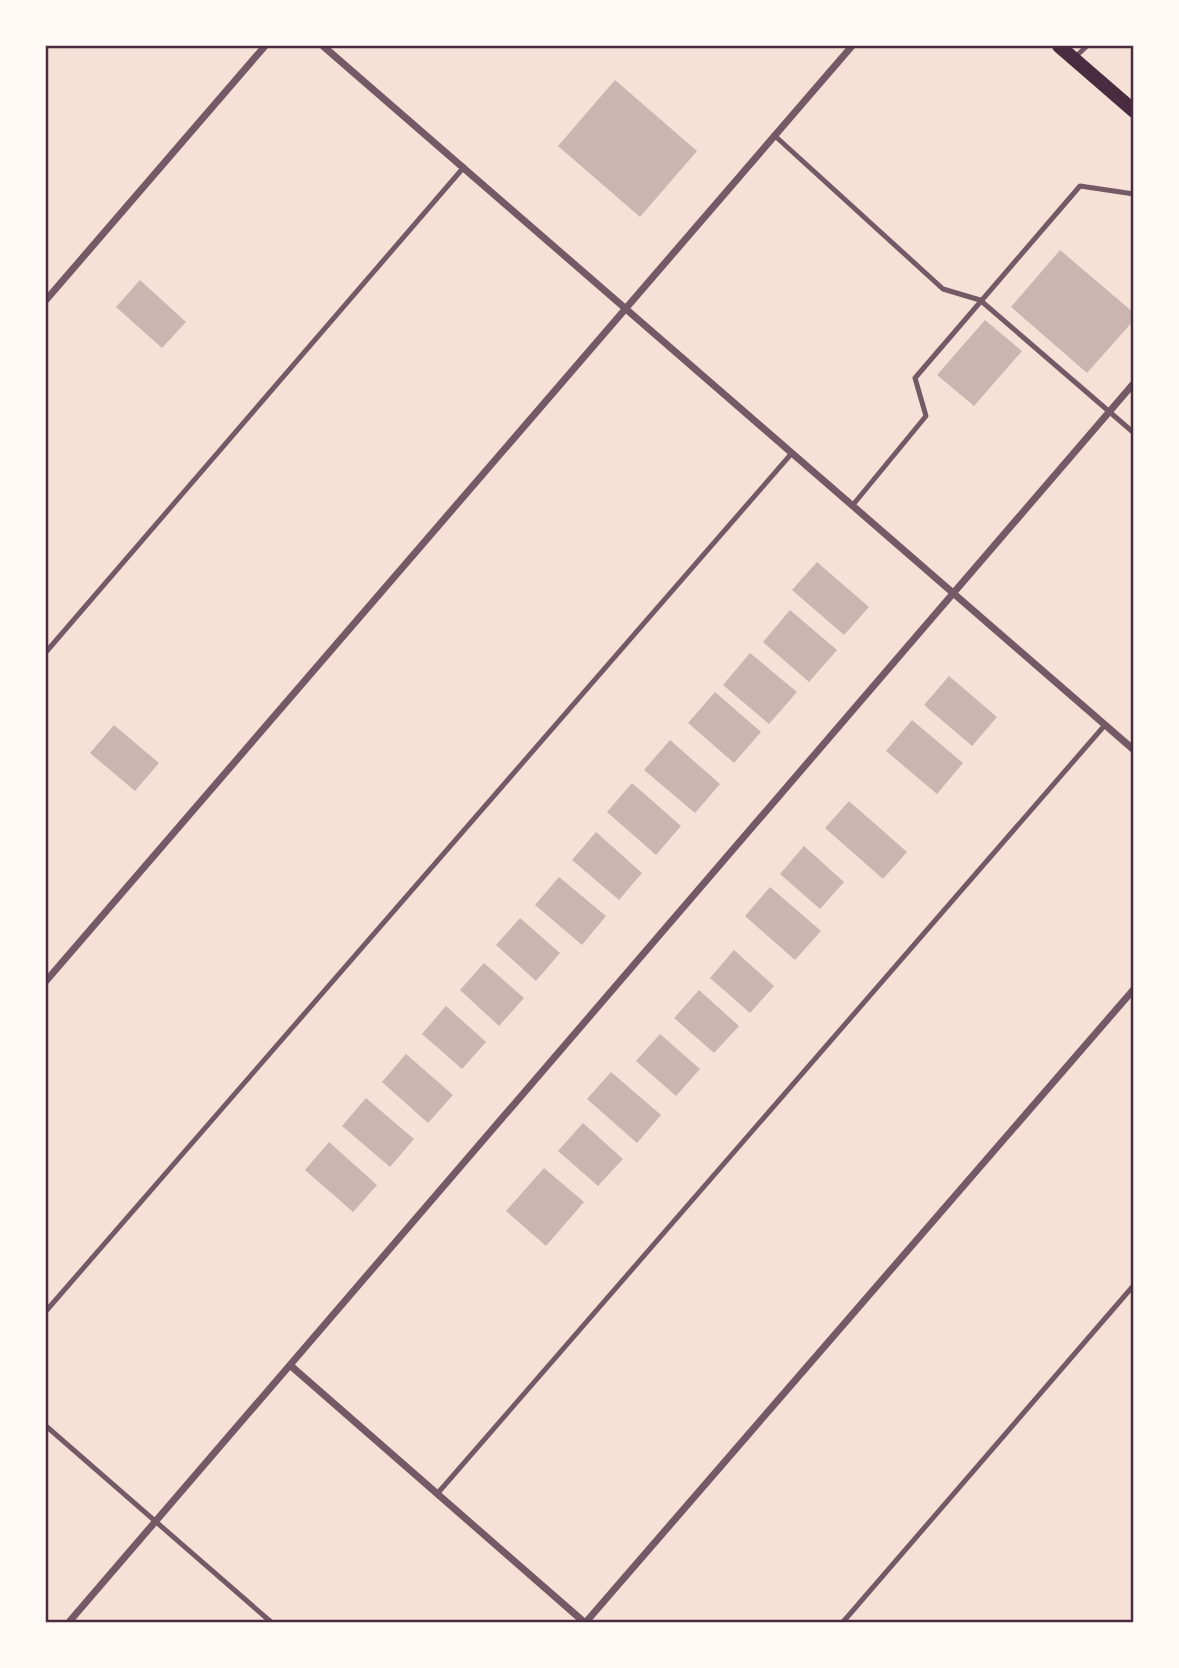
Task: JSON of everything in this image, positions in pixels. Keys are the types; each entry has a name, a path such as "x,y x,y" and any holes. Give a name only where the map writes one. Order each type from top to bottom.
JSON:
{"main road":[{"path":"1059,46 1133,111"}],"street":[{"path":"46,300 265,46"},
{"path":"323,46 1133,750"},
{"path":"46,981 625,306 852,46"},
{"path":"69,1622 954,595 1133,383"},
{"path":"291,1366 585,1622 1133,989"}],"lane":[{"path":"1073,58 1087,46"},
{"path":"774,135 943,289 980,300 1133,433"},
{"path":"46,652 464,167"},
{"path":"852,506 926,416 915,378 1080,186 1133,194"},
{"path":"46,1311 792,453"},
{"path":"437,1494 1105,725"},
{"path":"843,1622 1133,1285"},
{"path":"46,1426 271,1622"}],"building":[{"path":"615,80 697,151 640,217 558,146"},
{"path":"1060,250 1134,313 1134,320 1087,373 1011,307"},
{"path":"140,280 186,322 162,348 116,307"},
{"path":"985,320 1022,351 974,406 937,375"},
{"path":"817,562 869,607 844,635 792,590"},
{"path":"790,610 837,650 809,682 763,642"},
{"path":"750,653 797,692 769,724 723,685"},
{"path":"949,676 997,717 972,746 924,705"},
{"path":"715,692 761,732 734,763 688,723"},
{"path":"912,720 963,763 937,794 886,751"},
{"path":"114,725 159,763 135,791 90,753"},
{"path":"670,740 720,784 695,813 644,770"},
{"path":"632,783 681,826 656,855 607,812"},
{"path":"849,801 907,852 883,879 825,828"},
{"path":"596,832 642,873 619,900 572,860"},
{"path":"804,846 844,882 820,909 780,874"},
{"path":"559,877 606,916 582,945 535,905"},
{"path":"770,887 821,931 795,960 745,916"},
{"path":"520,918 560,953 536,981 496,945"},
{"path":"734,950 774,986 750,1013 710,978"},
{"path":"484,963 524,998 499,1026 460,990"},
{"path":"699,990 739,1026 714,1053 674,1018"},
{"path":"446,1006 486,1042 462,1069 422,1034"},
{"path":"660,1034 700,1069 676,1096 636,1061"},
{"path":"406,1054 453,1095 428,1123 382,1082"},
{"path":"611,1072 661,1115 637,1143 587,1099"},
{"path":"366,1098 414,1139 390,1167 342,1126"},
{"path":"583,1123 623,1159 598,1186 558,1151"},
{"path":"329,1142 377,1185 353,1212 305,1170"},
{"path":"544,1168 584,1202 546,1246 506,1211"}]}
